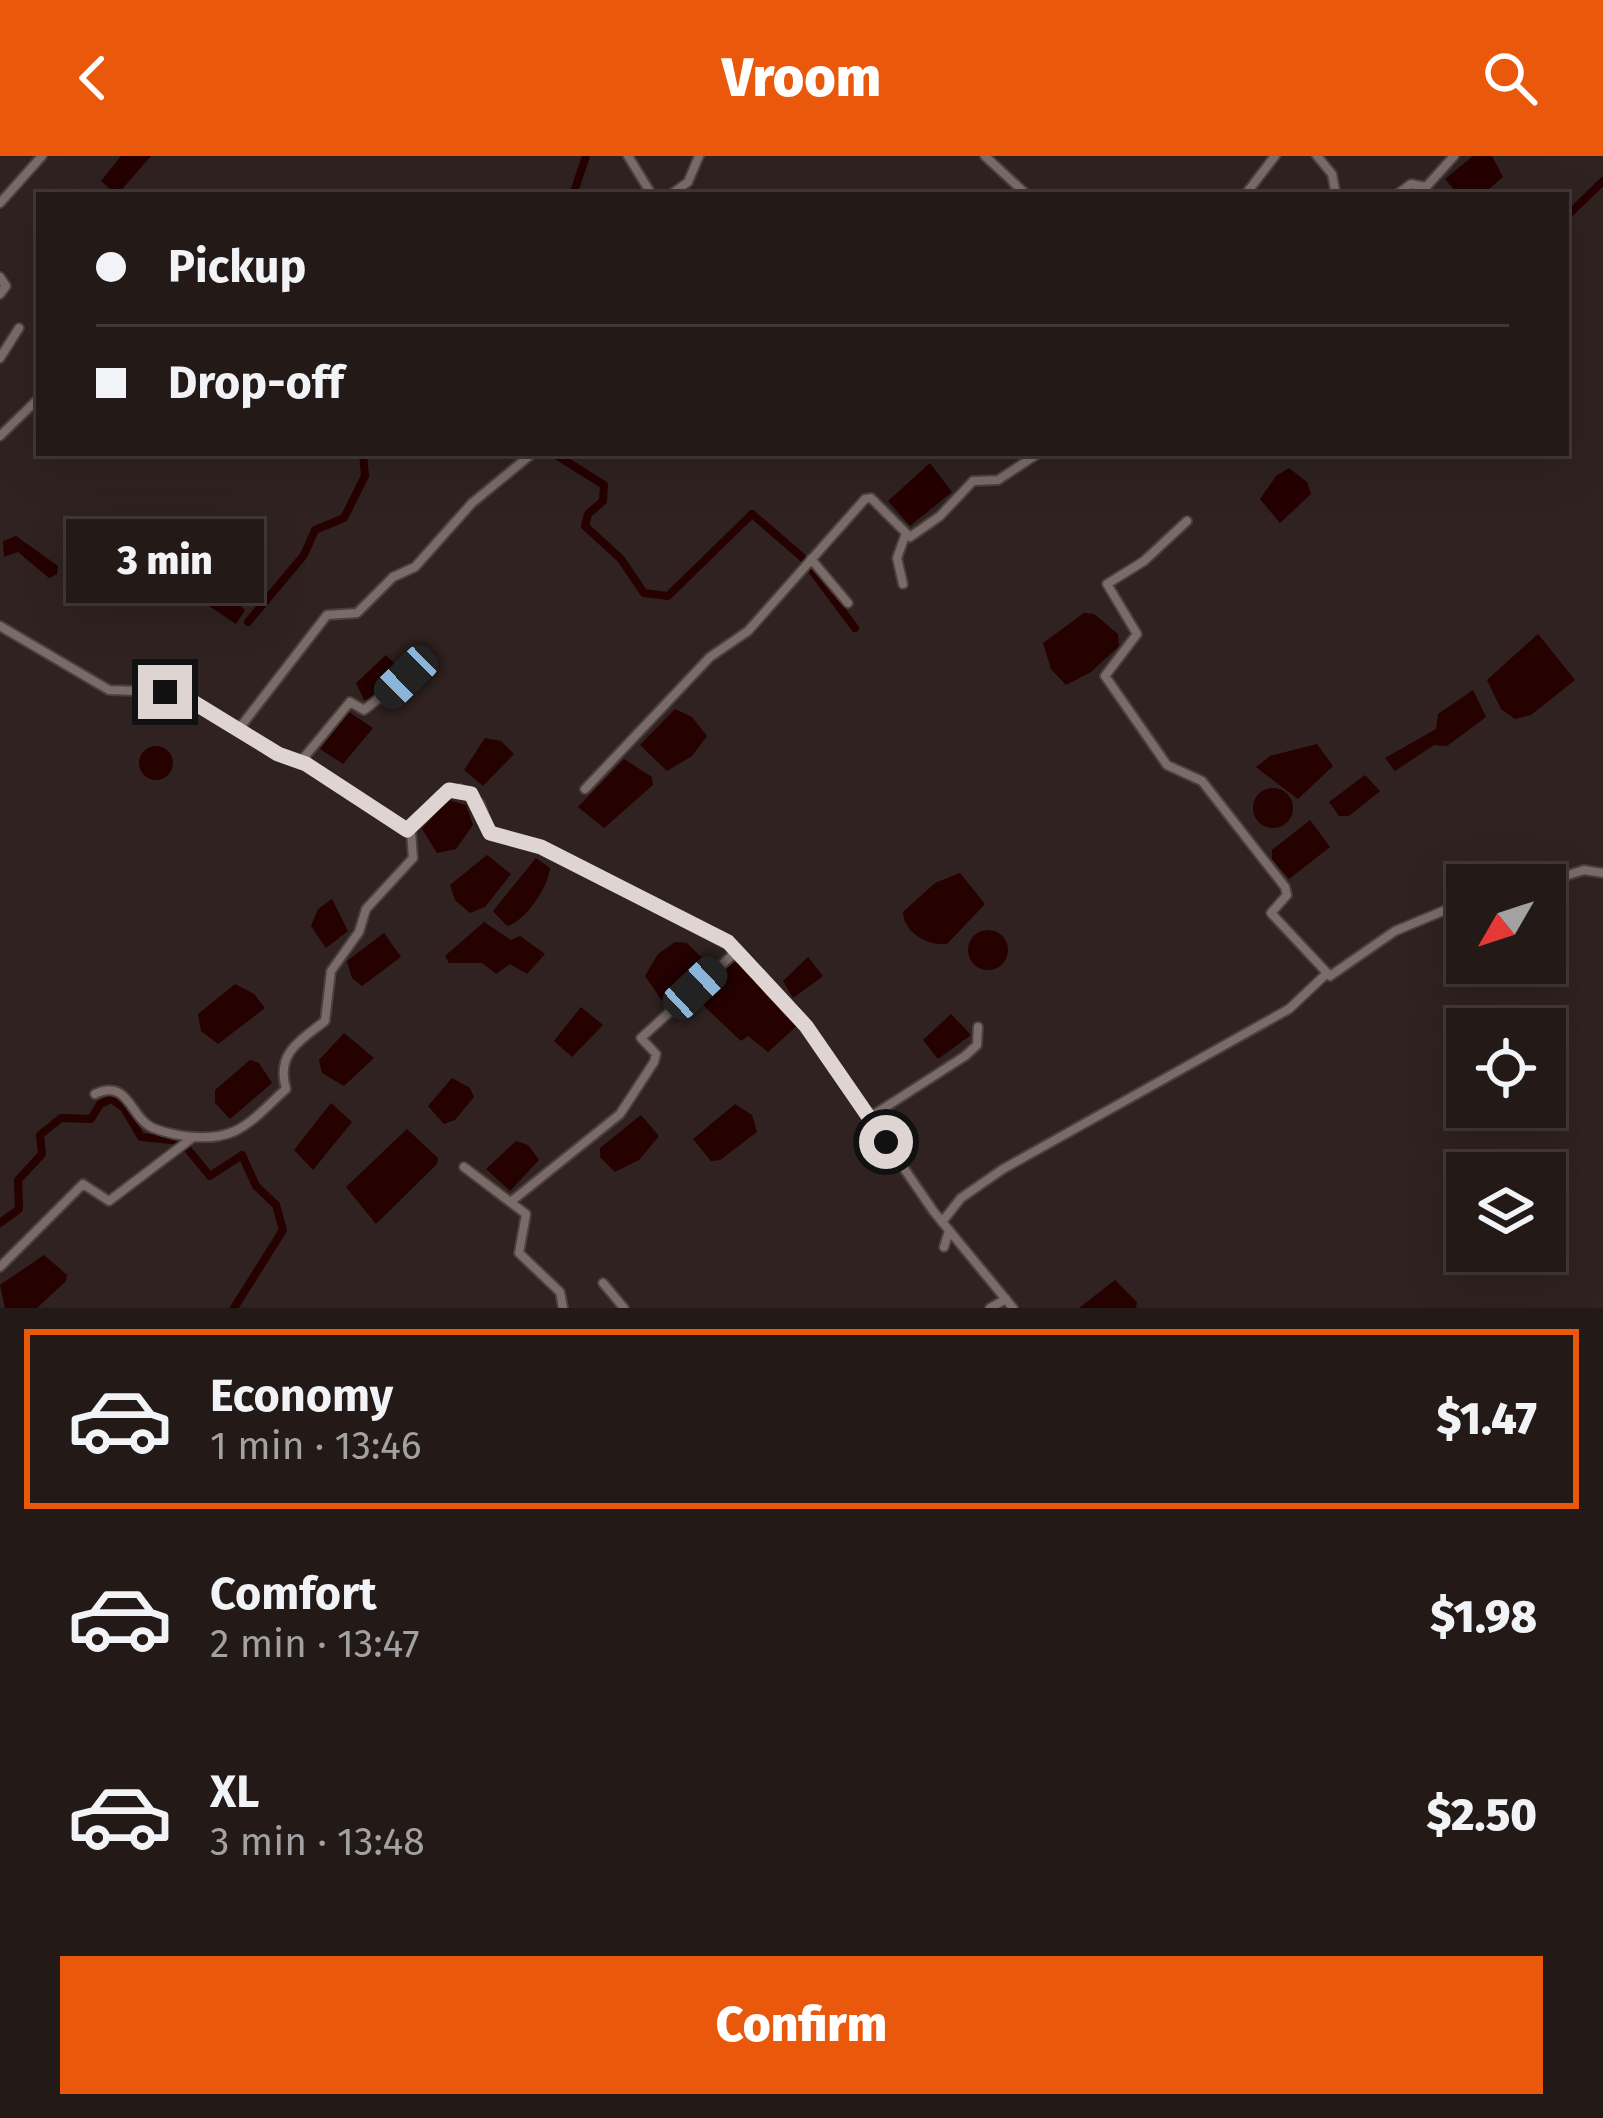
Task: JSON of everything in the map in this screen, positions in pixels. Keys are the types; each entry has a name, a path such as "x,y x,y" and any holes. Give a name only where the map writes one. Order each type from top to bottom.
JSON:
{"street":[{"path":"0,203 42,156"},
{"path":"628,156 650,192"},
{"path":"674,192 688,182 699,156"},
{"path":"985,156 1024,192"},
{"path":"1247,192 1275,156"},
{"path":"1317,156 1333,174 1336,192"},
{"path":"1400,192 1411,184 1426,187 1454,156"},
{"path":"0,277 6,286 0,294"},
{"path":"3,354 19,328"},
{"path":"0,337 3,354"},
{"path":"0,436 36,401"},
{"path":"238,730 327,614 358,613 394,577 426,557 491,485 529,456"},
{"path":"903,584 897,558 905,536 931,524 973,481 998,480 1034,456"},
{"path":"585,788 710,657 748,631 865,499 871,498 905,536"},
{"path":"1187,521 1144,561 1107,584 1136,634 1105,676 1167,764 1202,781 1286,887 1287,895 1270,913 1325,975"},
{"path":"811,560 848,603"},
{"path":"0,626 110,690 177,694 278,754 302,761 411,831"},
{"path":"302,761 350,702 364,710 406,677"},
{"path":"0,1267 83,1184 110,1201 188,1142 232,1132 286,1089 280,1069 284,1057 325,1021 331,971 359,932 365,909 413,859 411,831 440,796 460,790 480,804 490,833 541,847 738,950 806,1026 942,1222 1010,1304 990,1308"},
{"path":"1566,876 1584,870 1603,873"},
{"path":"942,1222 961,1198 1003,1169 1289,1009 1325,975 1425,914 1446,908"},
{"path":"513,1200 620,1114 654,1062 656,1054 641,1037 738,950"},
{"path":"870,1118 965,1057 977,1045 978,1027"},
{"path":"95,1094 110,1089 122,1094 148,1124 188,1142"},
{"path":"464,1167 513,1200 528,1217 519,1253 560,1292 563,1308"},
{"path":"944,1247 950,1231"},
{"path":"603,1283 624,1308"}],"shaded area":[{"path":"121,156 151,156 120,192 101,181"},
{"path":"1473,156 1492,156 1503,177 1486,192 1456,192 1445,179"},
{"path":"930,463 952,492 910,526 888,501"},
{"path":"1289,468 1307,482 1311,494 1280,523 1260,499 1276,476"},
{"path":"16,536 58,566 57,574 49,578 18,552 4,557 3,541"},
{"path":"215,583 245,610 236,624 203,602"},
{"path":"1084,613 1094,614 1118,634 1119,646 1091,672 1066,685 1051,669 1043,643"},
{"path":"1538,634 1575,680 1531,715 1515,719 1501,709 1487,680"},
{"path":"386,655 404,673 373,700 364,700 356,683"},
{"path":"1473,690 1486,717 1447,746 1434,745 1395,771 1385,758 1436,729 1438,714"},
{"path":"675,709 692,717 707,736 692,756 667,771 640,745"},
{"path":"349,712 373,728 343,764 320,749"},
{"path":"485,738 501,741 514,754 483,786 464,770"},
{"path":"1317,744 1333,766 1298,799 1256,767 1270,756"},
{"path":"156,746 168,751 173,763 168,775 156,780 144,775 139,763 144,751"},
{"path":"624,759 652,777 653,785 604,828 578,807"},
{"path":"1365,775 1380,791 1349,816 1339,816 1329,802"},
{"path":"1273,788 1287,794 1293,808 1287,822 1273,828 1259,822 1253,808 1259,794"},
{"path":"448,800 466,805 473,825 456,849 437,853 422,829"},
{"path":"1310,820 1330,847 1289,879 1272,859 1272,850"},
{"path":"487,855 511,874 485,907 470,913 455,900 450,885"},
{"path":"536,858 550,868 545,884 528,911 507,926 493,911"},
{"path":"960,873 985,904 947,944 918,937 903,912 935,883"},
{"path":"332,899 348,931 326,948 311,926 318,909"},
{"path":"484,922 511,940 520,936 545,954 527,974 510,964 496,974 482,963 449,963 445,956"},
{"path":"988,930 1002,936 1008,950 1002,964 988,970 974,964 968,950 974,936"},
{"path":"384,933 401,957 362,986 352,978 347,961"},
{"path":"675,942 687,943 706,962 680,996 665,1005 645,976 658,954"},
{"path":"808,957 823,976 793,998 783,981"},
{"path":"734,962 746,966 799,1024 768,1052 748,1036 741,1041 705,1007 698,991"},
{"path":"235,984 254,994 265,1008 218,1044 201,1031 198,1014"},
{"path":"581,1007 603,1025 572,1057 554,1041"},
{"path":"951,1014 971,1035 938,1059 923,1040"},
{"path":"344,1033 374,1058 344,1086 322,1073 319,1060"},
{"path":"250,1060 259,1063 272,1083 230,1119 215,1103 215,1090"},
{"path":"452,1078 470,1088 474,1097 455,1120 444,1124 428,1106"},
{"path":"331,1103 352,1122 313,1170 294,1150"},
{"path":"735,1104 752,1115 757,1132 720,1160 711,1161 693,1139"},
{"path":"641,1115 659,1136 639,1160 615,1172 600,1157 600,1148"},
{"path":"407,1129 438,1158 437,1164 376,1224 346,1187"},
{"path":"516,1141 528,1145 539,1160 510,1191 486,1169"},
{"path":"44,1255 67,1275 66,1281 37,1308 5,1308 0,1285"},
{"path":"1115,1280 1137,1302 1136,1308 1079,1308"}],"waterway":[{"path":"574,192 586,156"},
{"path":"1569,214 1603,181"},
{"path":"248,622 304,555 315,530 344,518 365,476 363,456"},
{"path":"558,456 604,485 603,501 588,514 585,526 621,559 644,593 668,596 752,514 802,557 855,628"},
{"path":"0,1223 19,1209 18,1180 42,1154 40,1135 61,1118 91,1119 100,1104 112,1099 124,1108 141,1137 181,1141 210,1176 242,1155 256,1186 276,1205 283,1230 234,1308"}],"route":[{"path":"165,692 193,702 278,754 306,764 407,830 449,790 471,794 480,804 490,833 552,852 650,907 728,942 806,1026 886,1142"}]}
